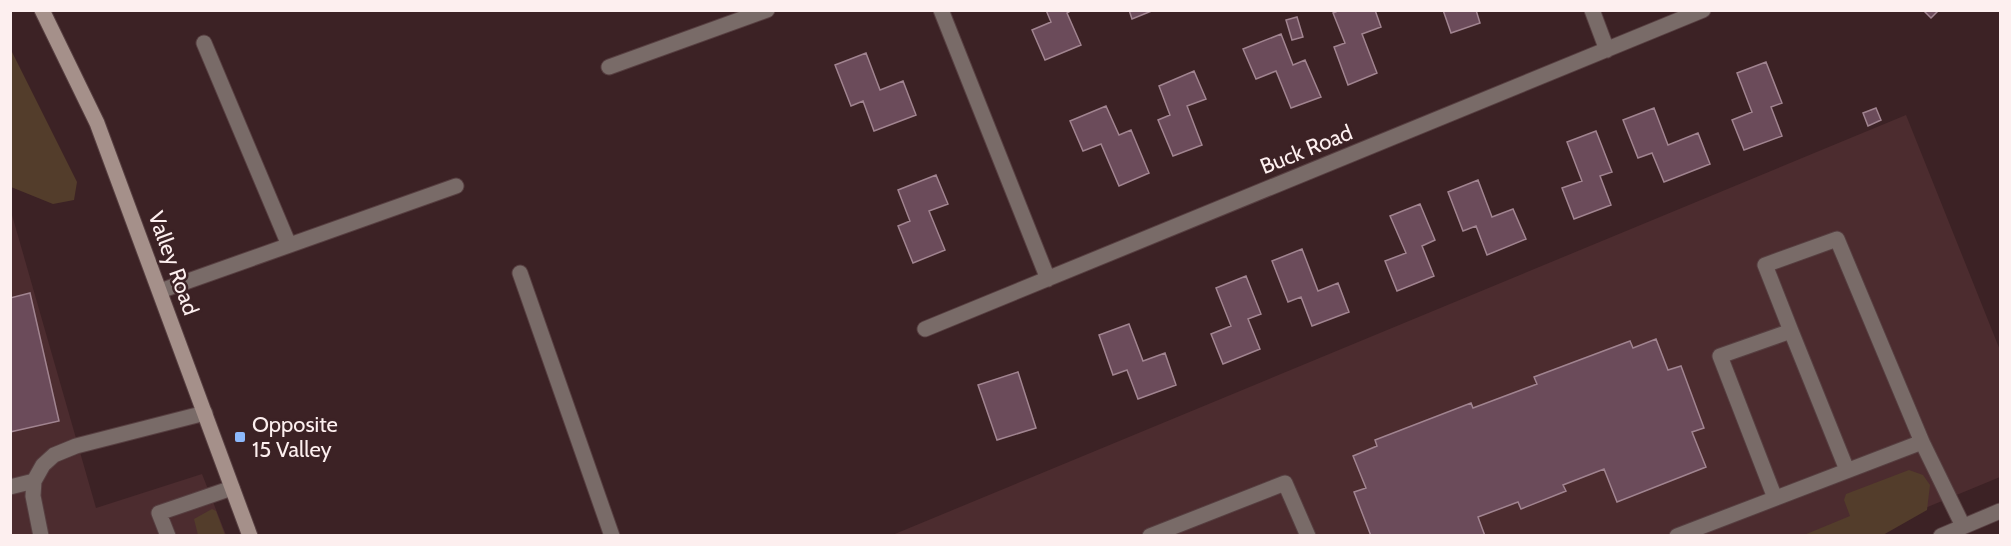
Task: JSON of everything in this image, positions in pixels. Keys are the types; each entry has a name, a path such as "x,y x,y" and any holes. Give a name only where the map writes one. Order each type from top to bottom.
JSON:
{"main road":[{"name":"Valley Road","path":"42,10 97,123 250,536"}],"street":[{"path":"609,67 731,16 767,10"},
{"path":"941,10 1048,279"},
{"path":"1592,10 1607,50"},
{"name":"Buck Road","path":"925,329 1703,10"},
{"path":"204,43 289,245"},
{"path":"160,291 456,186"},
{"path":"1847,470 1765,265 1837,239 1922,442 1963,526"},
{"path":"520,273 612,536"},
{"path":"1775,498 1720,356 1791,331"},
{"path":"41,536 33,496 34,481 43,465 54,455 76,446 205,413"},
{"path":"1677,536 1922,442"},
{"path":"10,487 34,481"},
{"path":"1150,536 1285,483 1308,536"},
{"path":"168,536 159,513 232,488"},
{"path":"1941,536 2001,511"}],"shaded area":[{"path":"11,50 77,182 74,200 53,204 11,187"},
{"path":"1906,115 2000,350 2000,477 1860,535 890,536"},
{"path":"10,208 96,508 202,474 226,535 11,535"},
{"path":"1909,470 1923,475 1930,485 1927,510 1883,535 1804,535 1850,516 1844,500 1846,494"},
{"path":"212,509 216,511 225,535 198,535 194,519"}],"building":[{"path":"1046,10 1072,10 1067,13 1081,45 1045,60 1032,30 1051,22"},
{"path":"1129,10 1154,10 1132,19"},
{"path":"1340,10 1375,10 1381,27 1362,34 1377,73 1348,85 1334,47 1345,43 1333,13"},
{"path":"1443,10 1476,10 1480,23 1451,33"},
{"path":"1923,10 1939,10 1931,18"},
{"path":"1297,17 1303,37 1292,40 1286,20"},
{"path":"1281,34 1293,65 1305,60 1321,97 1291,108 1276,71 1256,79 1243,49"},
{"path":"866,53 880,90 903,81 916,115 874,131 863,101 851,106 835,65"},
{"path":"1766,62 1782,103 1771,107 1782,136 1744,150 1732,120 1752,112 1737,73"},
{"path":"1194,71 1206,99 1187,106 1202,145 1173,156 1158,120 1170,115 1159,86"},
{"path":"1106,106 1119,135 1131,130 1149,173 1119,186 1101,144 1083,151 1070,121"},
{"path":"1654,108 1668,145 1698,133 1710,164 1664,182 1652,153 1638,158 1623,120"},
{"path":"1876,108 1881,120 1868,126 1863,113"},
{"path":"1596,131 1612,172 1600,176 1611,205 1574,219 1562,188 1582,181 1567,142"},
{"path":"936,175 948,204 929,211 945,250 913,263 898,226 910,221 898,190"},
{"path":"1478,180 1492,217 1513,209 1526,239 1487,255 1476,226 1463,231 1448,192"},
{"path":"1420,204 1435,240 1422,246 1434,276 1397,291 1385,261 1406,253 1390,216"},
{"path":"1302,249 1318,291 1338,283 1349,312 1312,326 1301,297 1288,302 1272,261"},
{"path":"1246,276 1261,314 1248,319 1260,349 1223,364 1211,334 1231,326 1216,288"},
{"path":"30,293 59,421 10,432 10,298"},
{"path":"1129,324 1143,361 1165,353 1176,385 1138,399 1127,370 1113,375 1099,335"},
{"path":"1656,339 1668,370 1681,366 1704,428 1692,432 1706,467 1617,502 1604,469 1563,485 1566,491 1521,509 1518,502 1478,517 1485,536 1371,536 1354,492 1366,488 1353,456 1377,446 1375,440 1471,403 1473,408 1537,384 1534,377 1630,341 1633,348"},
{"path":"1018,372 1036,428 997,440 978,385"}],"place":[{"name":"Opposite 15 Valley","path":"240,437"}]}
